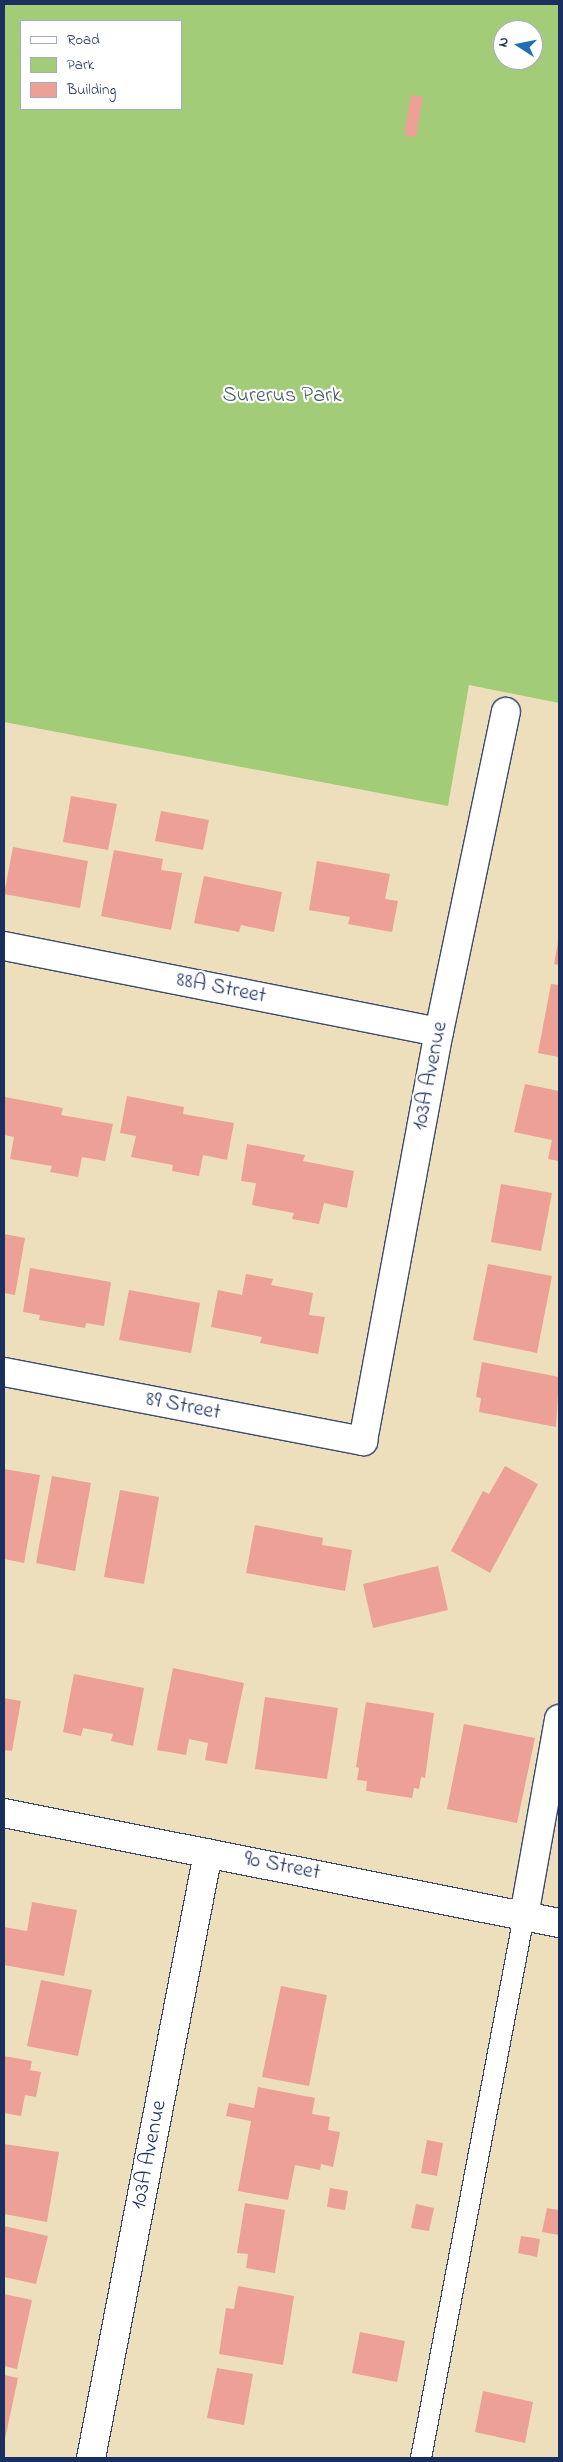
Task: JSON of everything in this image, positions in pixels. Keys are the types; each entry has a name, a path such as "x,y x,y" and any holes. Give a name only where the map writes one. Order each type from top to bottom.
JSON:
{"street":[{"name":"103A Avenue","path":"363,1441 439,1032 506,712"},
{"name":"88A Street","path":"4,946 439,1032"},
{"name":"89 Street","path":"4,1372 363,1441"},
{"path":"524,1916 559,1720"},
{"name":"90 Street","path":"4,1813 559,1923"},
{"name":"103A Avenue","path":"91,2458 208,1852"}],"lane":[{"path":"421,2458 524,1916"}],"green space":[{"name":"Surerus Park","path":"4,4 559,4 559,703 469,685 448,806 4,722"}],"building":[{"path":"411,95 423,97 416,137 404,135"},
{"path":"71,796 117,804 108,850 63,842"},
{"path":"161,811 209,820 203,850 155,841"},
{"path":"13,847 88,861 80,908 4,894"},
{"path":"114,850 163,859 161,870 182,873 171,930 101,916"},
{"path":"317,861 390,874 385,899 398,901 392,932 348,924 350,917 309,910"},
{"path":"204,876 282,892 274,932 241,925 239,932 194,923"},
{"path":"559,942 559,965 554,964"},
{"path":"551,984 559,985 559,1057 538,1053"},
{"path":"525,1084 559,1091 559,1161 548,1159 552,1140 514,1132"},
{"path":"127,1096 184,1107 183,1114 234,1123 227,1160 203,1155 199,1176 172,1171 173,1165 131,1157 136,1136 120,1133"},
{"path":"5,1097 63,1108 61,1115 113,1124 105,1161 82,1157 78,1177 50,1172 52,1166 10,1159 14,1137 4,1135"},
{"path":"247,1144 305,1155 303,1161 354,1171 347,1208 324,1203 319,1224 292,1219 294,1213 252,1205 256,1183 241,1181"},
{"path":"501,1184 552,1193 541,1251 491,1242"},
{"path":"4,1234 25,1238 15,1295 4,1293"},
{"path":"488,1264 552,1276 537,1353 473,1340"},
{"path":"30,1268 111,1282 104,1326 86,1323 85,1328 39,1320 40,1315 23,1312"},
{"path":"246,1274 273,1279 271,1285 313,1293 309,1315 325,1317 318,1354 260,1343 262,1337 211,1327 218,1290 242,1295"},
{"path":"129,1290 200,1303 191,1353 119,1340"},
{"path":"482,1362 559,1377 556,1427 479,1412 481,1398 476,1397"},
{"path":"505,1466 538,1484 490,1573 451,1551 483,1491 489,1494"},
{"path":"4,1469 40,1475 24,1563 4,1559"},
{"path":"52,1476 91,1483 75,1571 36,1563"},
{"path":"120,1490 159,1497 144,1584 104,1577"},
{"path":"255,1525 323,1538 322,1545 352,1550 345,1591 246,1573"},
{"path":"438,1566 448,1610 373,1628 363,1584"},
{"path":"173,1668 244,1683 227,1764 205,1760 208,1743 189,1739 186,1755 157,1750"},
{"path":"74,1674 144,1688 133,1746 111,1741 113,1734 83,1728 81,1736 63,1732"},
{"path":"265,1697 338,1708 327,1779 255,1769"},
{"path":"4,1698 21,1701 12,1751 4,1750"},
{"path":"366,1702 434,1713 425,1778 421,1777 419,1789 414,1788 412,1798 366,1791 367,1781 357,1780 359,1768 356,1767"},
{"path":"464,1724 535,1738 517,1823 447,1809"},
{"path":"32,1902 77,1910 64,1976 4,1965 4,1927 27,1931"},
{"path":"41,1980 92,1990 78,2056 27,2046"},
{"path":"281,1986 327,1995 309,2086 262,2077"},
{"path":"4,2056 32,2061 30,2070 41,2072 36,2097 25,2095 21,2116 4,2113"},
{"path":"258,2087 315,2098 312,2114 330,2117 328,2130 340,2132 333,2167 321,2164 320,2170 295,2165 288,2200 238,2191 251,2121 226,2116 229,2103 254,2108"},
{"path":"427,2140 443,2143 437,2176 421,2173"},
{"path":"4,2144 59,2152 47,2222 4,2214"},
{"path":"330,2188 348,2191 345,2210 327,2207"},
{"path":"245,2203 285,2210 275,2273 246,2268 248,2254 237,2253"},
{"path":"416,2204 434,2208 429,2231 411,2228"},
{"path":"547,2208 559,2210 559,2235 542,2232"},
{"path":"4,2226 48,2236 36,2284 4,2277"},
{"path":"521,2236 540,2239 537,2257 518,2253"},
{"path":"238,2286 294,2296 283,2365 219,2354 226,2308 234,2309"},
{"path":"4,2294 32,2300 17,2369 4,2366"},
{"path":"360,2332 405,2341 397,2382 352,2373"},
{"path":"217,2368 253,2374 244,2425 207,2418"},
{"path":"4,2375 18,2378 5,2439 4,2439"},
{"path":"483,2391 533,2402 525,2443 475,2432"}]}
